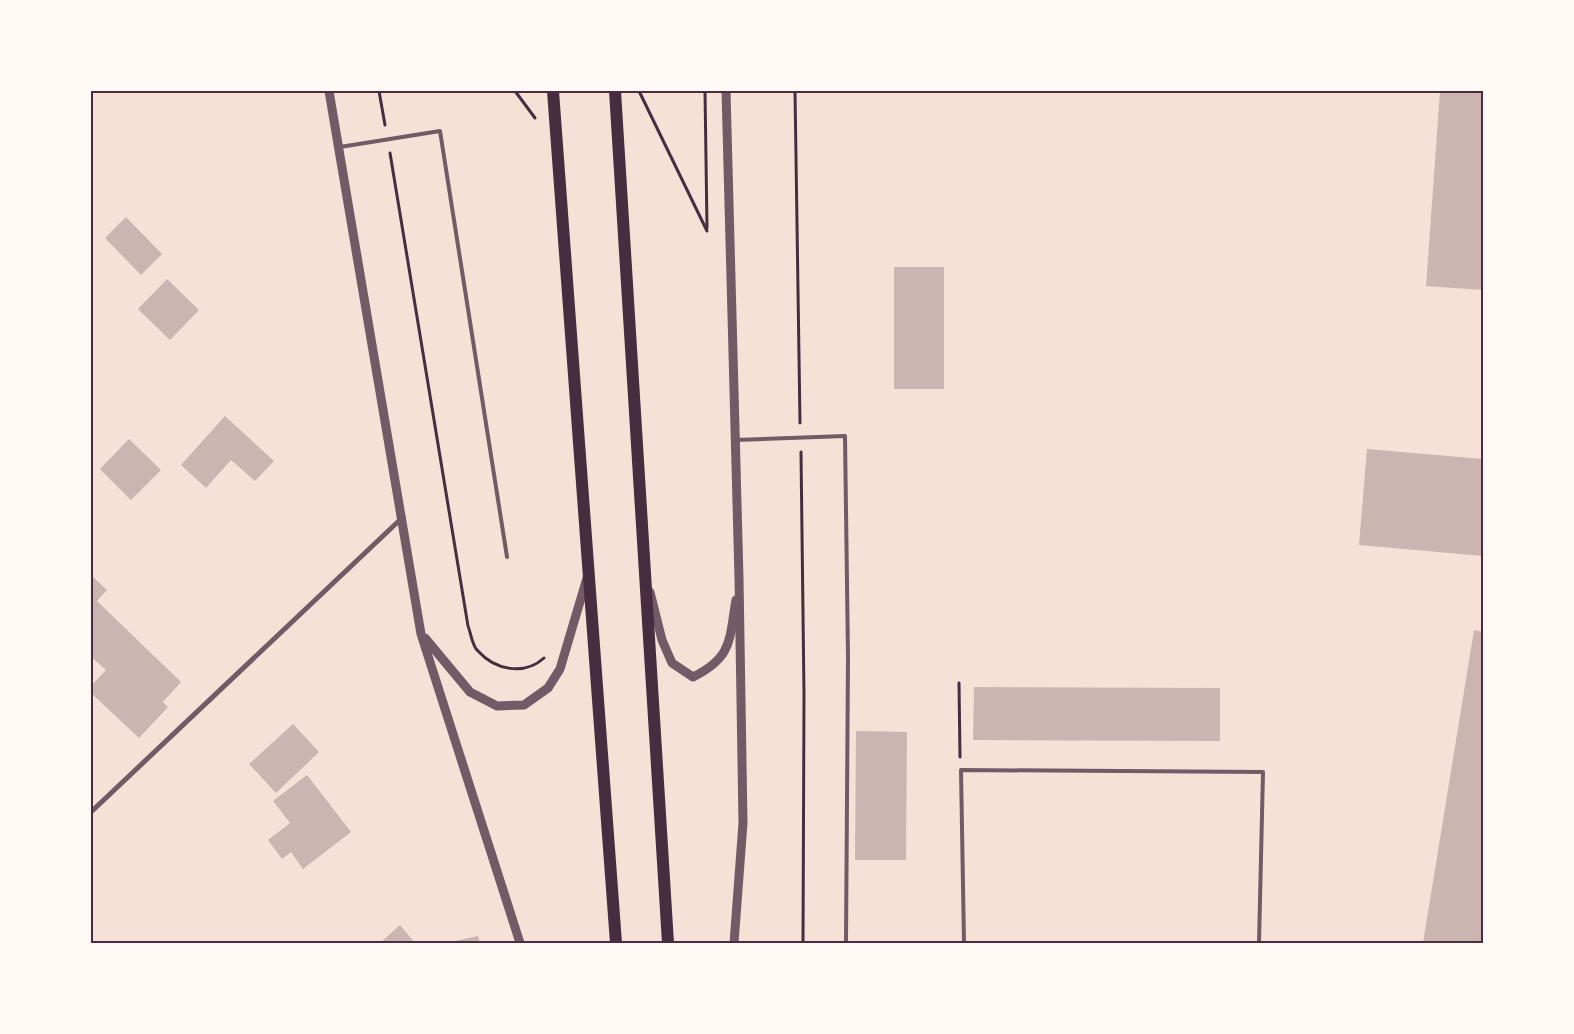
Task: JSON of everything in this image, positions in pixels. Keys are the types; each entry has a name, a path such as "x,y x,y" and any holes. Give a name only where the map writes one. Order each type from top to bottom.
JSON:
{"main road":[{"path":"554,91 616,943"},
{"path":"615,91 668,943"}],"street":[{"path":"329,91 403,517 421,634 520,943"},
{"path":"726,91 736,440 743,823 734,943"},
{"path":"91,812 403,517"},
{"path":"421,634 470,692 497,706 524,705 548,688 560,669 588,572"},
{"path":"646,575 662,640 672,663 693,677 710,668 728,649 739,578"}],"lane":[{"path":"338,147 440,131 506,557"},
{"path":"736,440 845,436 848,657 846,943"},
{"path":"964,943 960,770 1262,772 1259,943"}],"path":[{"path":"379,91 468,626 476,650 494,664 512,671 538,663 550,651"},
{"path":"515,91 536,119"},
{"path":"639,91 707,231 705,91"},
{"path":"795,91 804,694 802,943"},
{"path":"959,683 960,770"}],"building":[{"path":"1440,91 1483,91 1483,290 1426,286"},
{"path":"126,217 162,254 141,275 105,238"},
{"path":"894,267 944,267 944,389 894,389"},
{"path":"167,279 199,310 170,340 138,309"},
{"path":"225,416 274,461 255,481 231,460 206,488 181,465"},
{"path":"129,439 161,470 131,500 100,469"},
{"path":"1367,449 1483,459 1483,556 1359,545"},
{"path":"91,575 107,590 97,601 181,682 163,702 168,707 139,738 91,693 91,686 106,670 91,657"},
{"path":"1474,630 1483,632 1483,943 1423,943"},
{"path":"974,687 1220,688 1220,741 973,740"},
{"path":"293,724 319,752 276,793 249,764"},
{"path":"856,731 907,732 906,860 855,860"},
{"path":"307,775 351,832 303,869 291,852 282,859 268,840 290,823 273,801"},
{"path":"400,925 415,943 380,943"},
{"path":"478,936 480,943 450,943 450,942"}]}
